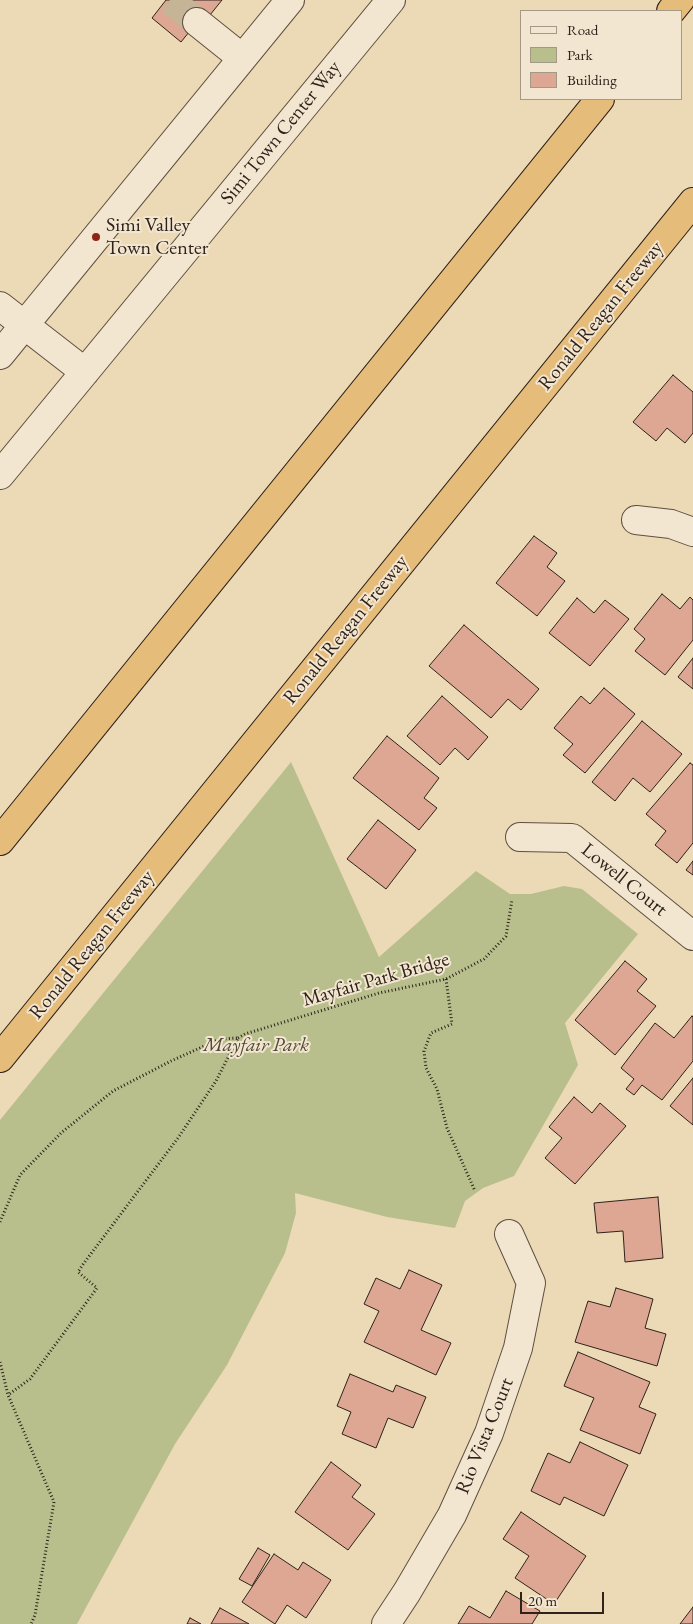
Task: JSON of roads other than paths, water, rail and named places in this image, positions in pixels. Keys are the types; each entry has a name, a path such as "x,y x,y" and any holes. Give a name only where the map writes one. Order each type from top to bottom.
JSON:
{"highway":[{"path":"672,10 680,0"},
{"path":"0,841 599,100"},
{"name":"Ronald Reagan Freeway","path":"0,1058 693,202"}],"street":[{"path":"0,355 290,0"},
{"name":"Simi Town Center Way","path":"0,475 391,0"},
{"path":"197,22 242,58"},
{"path":"0,306 85,372"},
{"path":"636,520 671,524 693,532"},
{"name":"Lowell Court","path":"520,838 572,838 693,936"},
{"name":"Rio Vista Court","path":"386,1624 452,1515 490,1433 518,1348 531,1283 509,1234"}],"tunnel":[{"path":"170,0 197,22"}],"place":[{"name":"Simi Valley Town Center","path":"96,237"}],"park label":[{"name":"Mayfair Park","path":"256,1046"}]}
